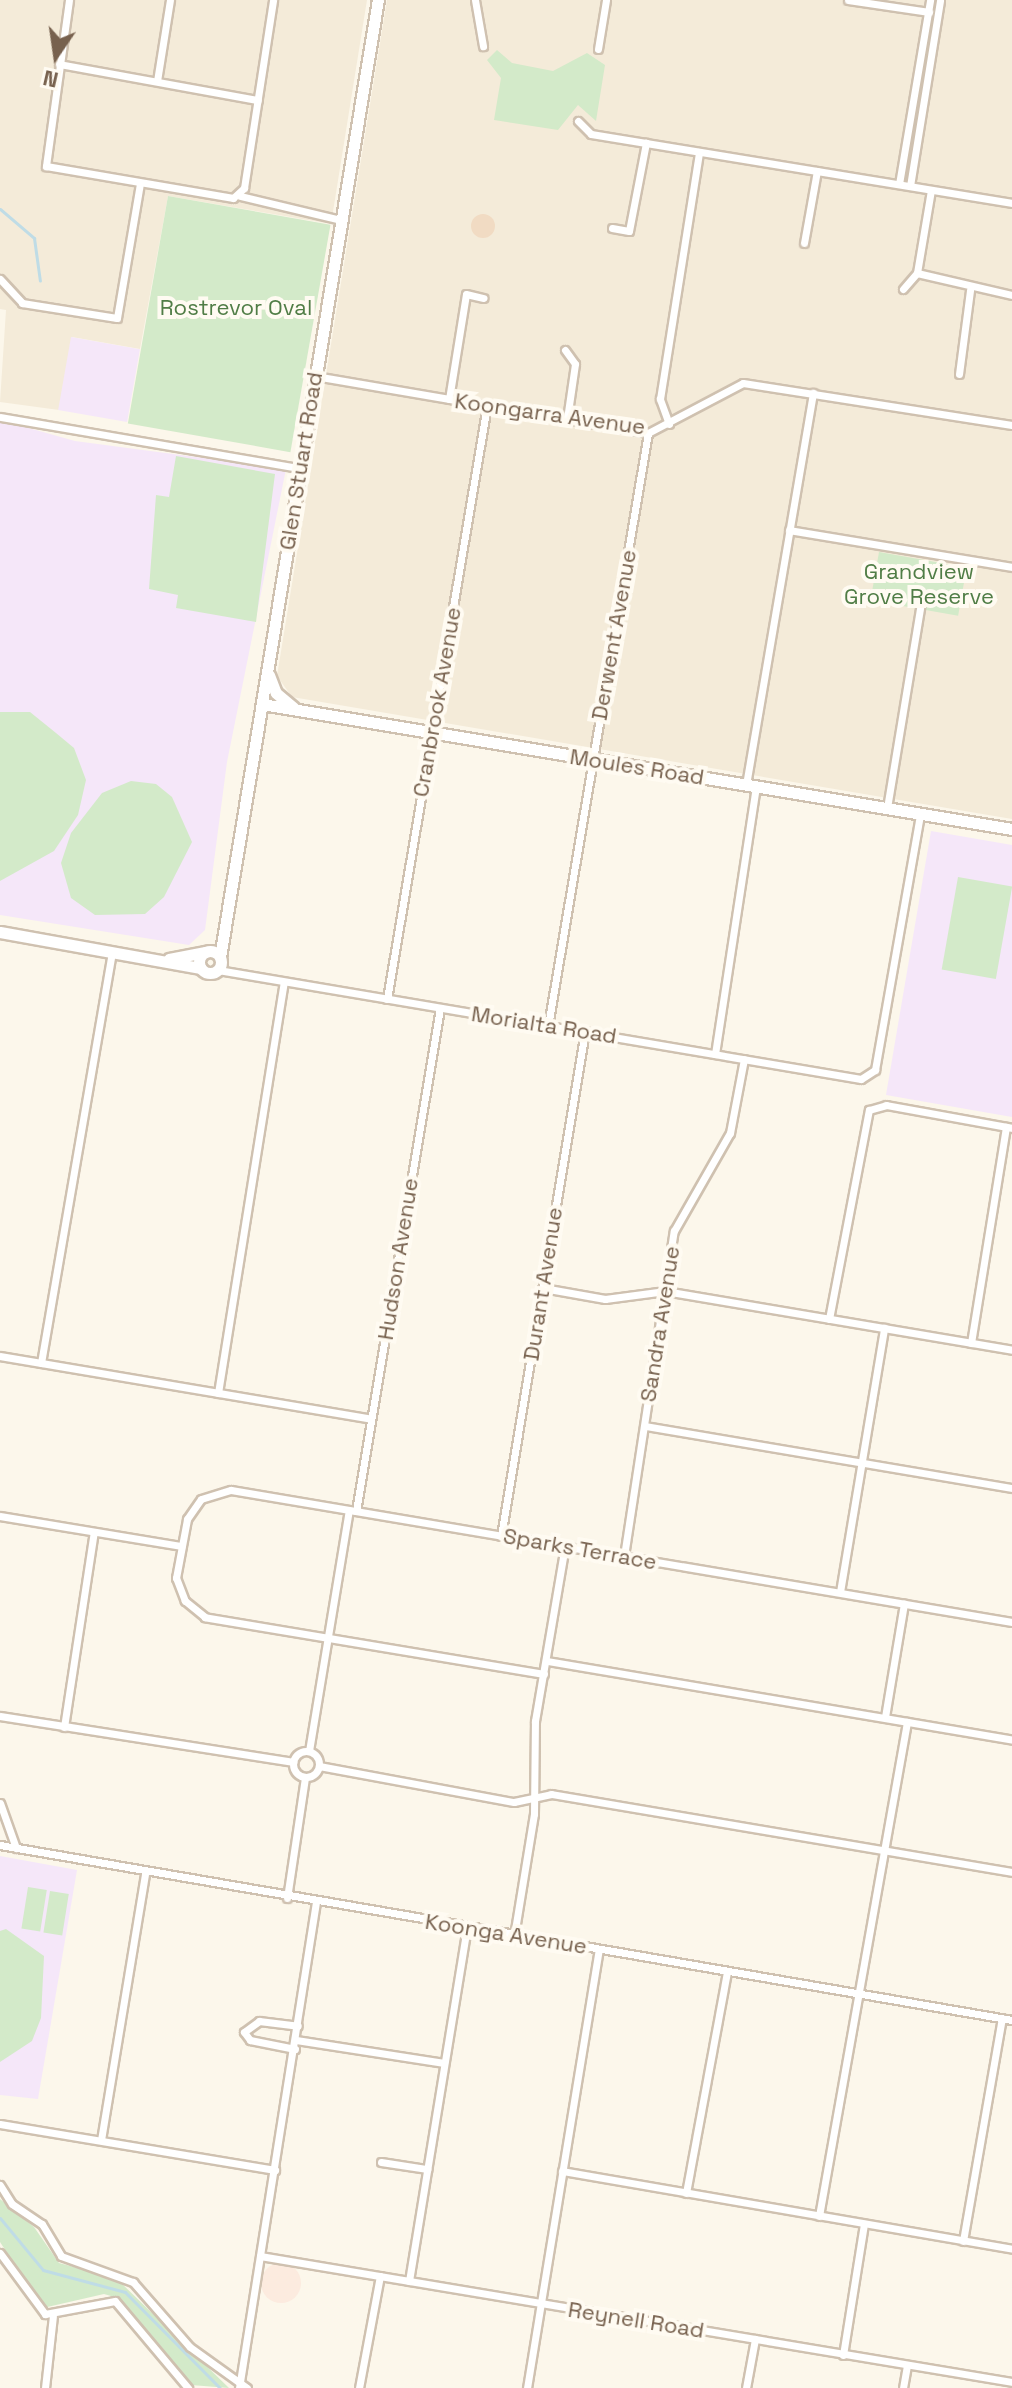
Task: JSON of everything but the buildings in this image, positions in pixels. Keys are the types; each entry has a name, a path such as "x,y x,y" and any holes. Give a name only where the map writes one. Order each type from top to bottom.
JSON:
{"main road":[{"name":"Glen Stuart Road","path":"219,964 378,0"},
{"path":"267,671 276,693 298,710"},
{"name":"Moules Road","path":"262,704 1012,829"},
{"name":"Glen Stuart Road","path":"201,968 206,951 224,921"},
{"path":"0,932 201,968 219,964"},
{"path":"164,960 206,951 219,964"}],"street":[{"path":"69,0 46,166 140,183 240,196 341,220"},
{"path":"157,81 170,0"},
{"path":"240,196 273,0"},
{"path":"475,0 483,46"},
{"path":"598,49 606,0"},
{"path":"848,0 929,12"},
{"path":"899,184 930,0"},
{"path":"910,186 940,0"},
{"path":"59,64 258,100"},
{"path":"578,121 591,134 1012,203"},
{"path":"612,228 629,231 646,143"},
{"path":"669,424 660,399 699,152"},
{"path":"804,243 817,171"},
{"path":"0,279 22,303 117,318 140,183"},
{"path":"903,289 917,273 931,190"},
{"path":"917,273 970,290 1012,295"},
{"path":"959,374 970,290"},
{"path":"449,399 466,294 484,298"},
{"path":"565,350 575,364 567,419"},
{"name":"Koongarra Avenue","path":"315,376 648,433 743,383 1012,425"},
{"path":"715,1054 751,786 813,393"},
{"name":"Cranbrook Avenue","path":"387,999 487,405"},
{"path":"0,417 299,468"},
{"name":"Derwent Avenue","path":"548,1026 648,433"},
{"path":"789,530 1012,567"},
{"path":"887,808 920,608"},
{"name":"Morialta Road","path":"219,964 284,982 744,1059 870,1076 920,814"},
{"path":"41,1363 112,951"},
{"path":"218,1393 284,982"},
{"name":"Hudson Avenue","path":"309,1751 371,1419 440,1008"},
{"name":"Durant Avenue","path":"501,1536 585,1031"},
{"name":"Sandra Avenue","path":"624,1556 674,1231 730,1133 744,1059"},
{"path":"829,1319 872,1107 1009,1127 971,1343"},
{"path":"543,1288 605,1299 665,1291 1012,1350"},
{"path":"840,1592 884,1328"},
{"path":"0,1356 371,1419"},
{"path":"645,1426 1012,1488"},
{"name":"Sparks Terrace","path":"329,1638 193,1610 176,1578 193,1508 221,1490 1012,1622"},
{"path":"0,1516 182,1546"},
{"path":"64,1727 94,1532"},
{"path":"514,1936 534,1796 544,1674 565,1546"},
{"path":"885,1717 904,1604"},
{"path":"329,1638 544,1674"},
{"path":"547,1661 1012,1740"},
{"path":"0,1716 293,1762 305,1777"},
{"path":"819,2216 907,1722"},
{"path":"293,1762 309,1751 319,1766 514,1802 534,1796 883,1849 1012,1872"},
{"path":"287,1898 305,1777 319,1766"},
{"path":"0,1803 16,1848"},
{"name":"Koonga Avenue","path":"0,1845 145,1874 1012,2020"},
{"path":"101,2140 145,1874"},
{"path":"239,2384 295,2049 316,1902"},
{"path":"409,2281 467,1928"},
{"path":"527,2388 599,1950"},
{"path":"686,2193 727,1972"},
{"path":"963,2241 1002,2018"},
{"path":"295,2049 250,2040 244,2032 259,2021 298,2026"},
{"path":"296,2040 444,2063"},
{"path":"0,2124 275,2170"},
{"path":"381,2162 427,2169"},
{"path":"562,2171 1012,2249"},
{"path":"0,2185 12,2204 42,2224 61,2256 119,2272 190,2347 247,2388"},
{"path":"843,2355 864,2224"},
{"path":"0,2253 35,2306 53,2316 115,2301 188,2388"},
{"name":"Reynell Road","path":"260,2256 1012,2382"},
{"path":"359,2388 380,2276"},
{"path":"45,2388 53,2316"},
{"path":"746,2388 755,2339"},
{"path":"903,2388 907,2365"}],"shaded area":[{"path":"0,0 367,0 331,224 168,196 140,349 72,337 59,410 0,402 6,310 0,309"},
{"path":"387,0 1012,0 1012,819 292,697 277,676"},
{"path":"71,337 140,349 127,422 58,410"},
{"path":"0,420 75,441 286,469 227,762 205,930 189,945 0,915"},
{"path":"931,831 1012,845 1012,1117 886,1095"},
{"path":"0,1856 77,1870 38,2099 0,2095"},
{"path":"281,2263 295,2269 301,2283 295,2297 281,2303 267,2297 261,2283 267,2269"}],"green space":[{"path":"497,50 512,63 553,71 587,53 605,65 596,121 578,105 558,130 494,120 501,78 487,60"},
{"name":"Rostrevor Oval","path":"168,196 330,225 290,452 128,423"},
{"path":"176,456 275,474 256,622 176,608 178,595 149,589 156,495 169,497"},
{"name":"Grandview Grove Reserve","path":"879,552 967,567 958,616 870,600"},
{"path":"0,712 30,712 74,748 86,780 78,815 54,851 0,881"},
{"path":"131,781 156,784 172,797 192,842 164,897 145,914 95,915 71,898 61,863 71,833 102,793"},
{"path":"958,877 1012,887 996,979 942,970"},
{"path":"28,1887 47,1890 40,1931 21,1928"},
{"path":"50,1891 69,1894 62,1935 43,1932"},
{"path":"6,1929 44,1956 41,2018 32,2041 0,2062 0,1931"},
{"path":"0,2199 34,2227 59,2263 116,2278 229,2388 191,2385 118,2298 104,2294 43,2308 0,2242"}],"waterway":[{"path":"0,209 34,238 40,281"},
{"path":"0,2218 43,2270 125,2292 220,2388"}]}
